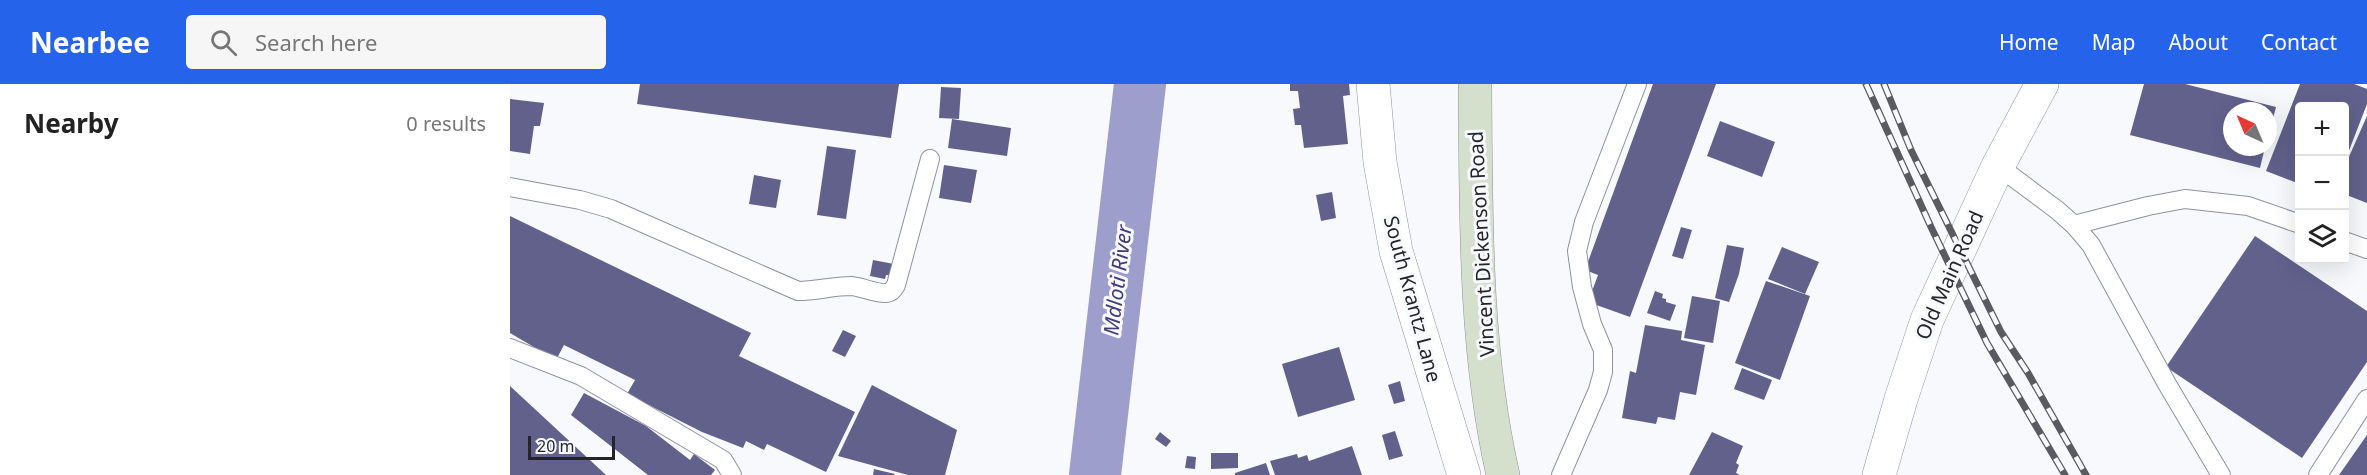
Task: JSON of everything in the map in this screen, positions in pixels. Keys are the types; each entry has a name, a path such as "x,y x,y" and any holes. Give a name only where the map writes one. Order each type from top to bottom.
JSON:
{"main road":[{"name":"Vincent Dickenson Road","path":"1475,84 1480,316 1503,475"}],"street":[{"name":"South Krantz Lane","path":"1373,84 1380,162 1396,251 1464,475"},
{"name":"Old Main Road","path":"1880,475 1901,399 1927,320 1998,166 2042,84"}],"lane":[{"path":"1562,475 1598,390 1603,372 1603,350 1592,324 1581,287 1577,251 1584,222 1637,84"},
{"path":"510,187 580,200 611,209 798,291 855,286 885,293 893,290 896,285 930,159"},
{"path":"1998,166 2074,225 2091,245 2167,384 2221,475"},
{"path":"2074,225 2185,199 2248,206 2295,222"},
{"path":"2349,243 2367,249"},
{"path":"510,348 581,376 723,460 732,475"},
{"path":"2318,475 2367,399"}],"building":[{"path":"640,84 899,84 891,138 637,104"},
{"path":"1290,84 1349,84 1350,95 1343,96 1348,144 1304,148 1301,125 1295,125 1293,109 1300,108 1298,91 1290,91"},
{"path":"1653,84 1716,84 1630,317 1588,302 1598,275 1585,270"},
{"path":"2144,84 2185,84 2256,102 2223,102 2223,156 2263,156 2260,168 2130,135"},
{"path":"2300,84 2354,84 2367,89 2367,104 2349,151 2349,102 2295,102 2295,182 2266,171 2272,156 2277,156 2277,143"},
{"path":"941,87 961,88 959,119 939,118"},
{"path":"510,99 544,103 540,126 534,126 530,154 510,151"},
{"path":"2367,116 2367,203 2349,196 2349,157"},
{"path":"952,119 1011,128 1007,156 948,148"},
{"path":"1720,121 1775,142 1762,177 1707,156"},
{"path":"827,146 856,150 846,219 817,215"},
{"path":"944,165 977,170 971,203 939,198"},
{"path":"754,175 781,180 776,208 749,204"},
{"path":"1332,192 1336,218 1321,221 1316,195"},
{"path":"510,216 751,333 739,356 855,412 826,472 767,444 764,450 746,441 743,448 702,432 627,394 635,380 564,345 556,360 510,333"},
{"path":"1681,227 1692,230 1683,259 1672,256"},
{"path":"2255,236 2367,311 2367,362 2302,458 2166,367"},
{"path":"1727,245 1744,248 1739,274 1729,302 1715,298"},
{"path":"1782,247 1819,262 1805,294 1768,279"},
{"path":"873,260 899,265 897,276 886,275 885,279 870,276"},
{"path":"1766,281 1810,296 1780,380 1735,363"},
{"path":"1655,291 1663,294 1662,298 1666,299 1666,302 1676,305 1670,321 1647,313"},
{"path":"1692,296 1720,301 1713,343 1684,338"},
{"path":"1645,325 1682,331 1681,340 1705,345 1696,395 1680,392 1675,420 1658,417 1656,424 1622,418 1630,371 1636,373"},
{"path":"843,330 856,336 845,357 832,351"},
{"path":"1339,347 1355,400 1298,417 1282,364"},
{"path":"1742,368 1772,380 1764,400 1734,389"},
{"path":"1400,381 1405,401 1394,404 1388,385"},
{"path":"872,385 957,430 945,475 908,475 838,456"},
{"path":"510,386 606,475 510,475"},
{"path":"584,393 646,426 690,460 694,454 715,470 711,475 648,475 571,415"},
{"path":"1395,431 1403,456 1389,460 1382,435"},
{"path":"1160,432 1171,441 1166,447 1155,439"},
{"path":"1712,432 1743,446 1736,463 1739,465 1736,473 1740,475 1689,475"},
{"path":"2367,435 2367,475 2339,475"},
{"path":"1352,446 1362,475 1275,475 1270,461 1297,454 1298,458 1307,455 1309,461"},
{"path":"1211,453 1238,453 1238,468 1211,469"},
{"path":"1187,456 1196,457 1195,469 1185,468"},
{"path":"1266,463 1270,475 1235,475 1235,473"},
{"path":"874,469 895,474 873,475"}],"waterway":[{"name":"Mdloti River","path":"1095,475 1140,84"}],"railway":[{"path":"1866,84 1987,343 2065,475"},
{"path":"1884,84 1911,150 2001,332 2028,373 2086,475"}]}
